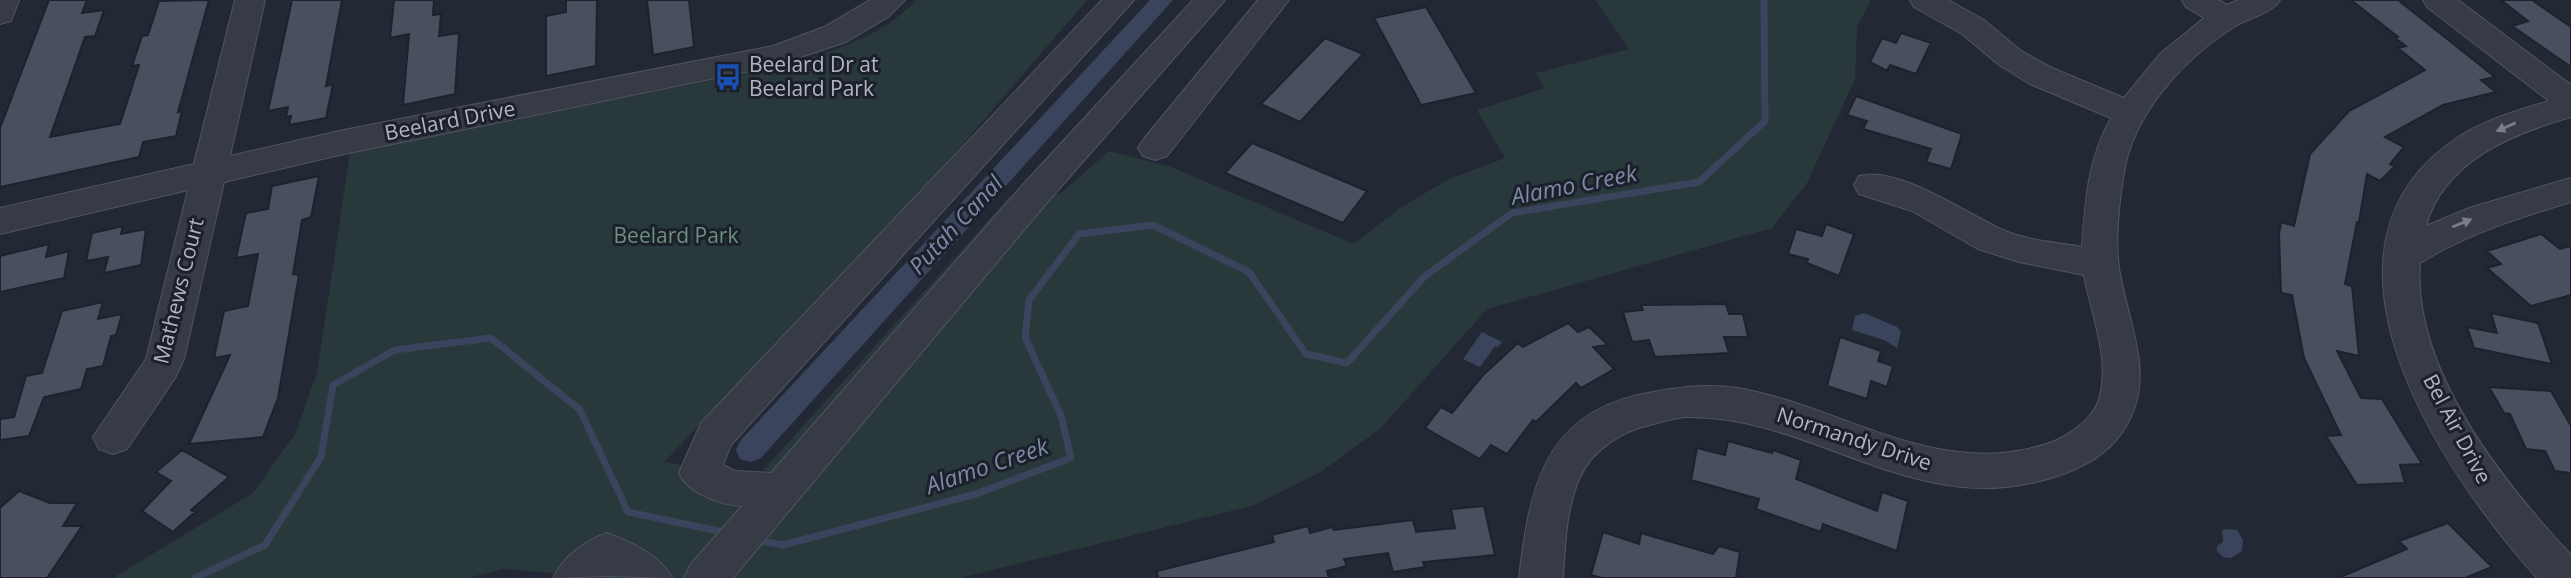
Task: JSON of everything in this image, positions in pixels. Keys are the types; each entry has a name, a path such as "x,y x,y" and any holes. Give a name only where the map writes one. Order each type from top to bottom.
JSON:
{"street":[{"path":"0,14 5,0"},
{"name":"Mathews Court","path":"113,437 156,378 165,359 250,0"},
{"name":"Beelard Drive","path":"0,221 344,142 774,56 836,34 866,18 890,0"},
{"path":"773,499 732,488 699,473 715,435 1119,0"},
{"path":"706,578 1032,197 1210,0"},
{"path":"1155,148 1274,0"},
{"path":"1925,0 1967,22 2010,58 2041,76 2129,113"},
{"name":"Normandy Drive","path":"1541,578 1547,510 1559,475 1577,444 1609,421 1653,404 1701,398 1745,404 1795,418 1921,464 1970,472 2014,471 2055,460 2088,443 2109,420 2122,389 2119,359 2100,264 2103,200 2109,159 2129,113 2211,9 2265,0"},
{"path":"2438,0 2571,104"},
{"name":"Bel Air Drive","path":"2564,578 2491,493 2455,433 2429,381 2406,325 2403,256 2413,210 2436,176 2459,153 2487,135 2571,104"},
{"path":"1871,186 1924,202 1991,240 2019,249 2100,264"},
{"path":"2403,256 2462,222 2571,190"},
{"path":"575,578 607,552 650,578"}],"green space":[{"name":"Beelard Park","path":"916,0 1087,0 951,158 664,462 757,477 1010,196 1060,194 1109,151 1171,167 1354,244 1400,208 1449,179 1505,158 1477,110 1545,88 1536,73 1629,49 1595,0 1871,0 1857,27 1855,79 1807,183 1772,228 1487,309 1380,429 1319,473 1255,505 960,578 609,578 504,569 467,578 113,578 253,493 295,434 317,373 350,153 791,63 868,36 902,14"}],"water":[{"path":"1864,313 1897,327 1901,332 1897,348 1884,340 1852,330 1855,316"},
{"path":"1482,332 1502,342 1498,347 1495,346 1480,367 1463,359"},
{"path":"2222,530 2237,530 2243,540 2242,551 2231,558 2223,557 2217,551 2217,546 2223,542"}],"building":[{"path":"49,0 87,0 82,13 104,10 95,36 85,37 50,137 120,124 139,65 132,66 142,36 148,35 159,1 209,0 178,112 182,111 176,136 143,142 139,157 0,187 0,128"},
{"path":"292,0 342,0 326,86 333,84 326,118 289,125 291,116 286,117 288,107 268,111"},
{"path":"394,0 434,0 433,15 441,14 439,36 459,33 455,94 403,105 409,34 390,38"},
{"path":"566,0 597,0 596,66 546,76 546,16 566,12"},
{"path":"647,0 689,0 694,47 653,55"},
{"path":"2351,0 2398,0 2495,77 2481,80 2496,92 2443,105 2385,137 2404,147 2390,164 2395,166 2380,181 2367,174 2345,284 2352,286 2359,356 2337,351 2361,398 2382,399 2422,464 2400,465 2405,483 2357,485 2326,436 2341,435 2304,358 2292,295 2281,293 2281,222 2294,226 2310,154 2349,111 2425,70 2398,48 2406,46 2395,38 2398,37"},
{"path":"2501,0 2532,0 2571,27 2571,67 2512,26 2528,21"},
{"path":"1426,7 1476,93 1421,105 1374,18"},
{"path":"1901,33 1931,43 1916,74 1890,65 1887,71 1870,62 1882,38 1896,43"},
{"path":"1325,38 1363,54 1300,122 1261,104"},
{"path":"1856,96 1962,134 1951,169 1926,162 1931,149 1863,129 1867,121 1847,115"},
{"path":"1252,143 1367,191 1343,223 1225,173"},
{"path":"319,176 311,217 302,220 293,274 299,275 278,398 263,437 189,444 230,355 214,358 224,311 248,306 258,254 236,258 246,213 268,209 272,186"},
{"path":"1826,224 1854,234 1839,276 1807,263 1808,259 1788,254 1796,229 1822,236"},
{"path":"123,226 121,234 146,229 141,265 104,273 108,257 86,261 92,233"},
{"path":"2541,234 2560,249 2571,246 2571,295 2531,306 2487,268 2501,264 2487,251"},
{"path":"49,244 46,257 69,251 64,278 0,292 0,256"},
{"path":"103,302 98,319 122,314 116,335 111,336 103,366 87,369 81,389 44,397 29,436 0,440 0,419 14,417 26,376 42,373 62,311"},
{"path":"1726,304 1729,314 1743,314 1748,337 1724,337 1729,353 1655,357 1649,340 1632,342 1623,312 1643,310 1641,305"},
{"path":"2491,313 2538,323 2552,364 2474,348 2467,327 2497,333"},
{"path":"1568,323 1578,332 1589,327 1608,345 1593,347 1614,369 1581,388 1576,383 1536,422 1533,420 1507,454 1491,445 1480,459 1425,428 1441,407 1452,413 1483,375 1518,343 1523,347"},
{"path":"1840,337 1881,351 1878,361 1893,366 1887,387 1871,381 1867,399 1827,386"},
{"path":"2489,387 2551,391 2571,426 2571,473 2555,471 2545,451 2526,449 2510,414 2504,413"},
{"path":"1728,441 1772,453 1773,450 1801,460 1796,479 1877,511 1882,492 1908,501 1897,551 1823,524 1821,532 1756,509 1759,499 1691,480 1697,448 1725,455"},
{"path":"182,450 229,477 191,510 195,512 173,532 142,511 171,481 156,472"},
{"path":"19,491 50,503 77,503 63,526 82,526 47,578 0,578 0,508"},
{"path":"1484,506 1495,555 1423,562 1425,567 1393,572 1388,553 1344,559 1347,566 1327,571 1329,578 1158,578 1157,571 1274,542 1272,535 1308,526 1310,533 1332,527 1334,530 1413,520 1416,532 1455,528 1451,509"},
{"path":"2448,523 2492,567 2465,578 2338,578 2407,549 2399,541"},
{"path":"1603,532 1639,544 1641,533 1713,554 1719,546 1740,552 1736,578 1602,578 1591,575"}],"waterway":[{"name":"Putah Canal","path":"750,450 1162,0"},
{"name":"Alamo Creek","path":"757,540 783,545 976,494 1071,458 1061,416 1025,337 1029,300 1079,234 1153,225 1249,272 1306,354 1347,363 1425,276 1512,213 1699,182 1765,121 1764,0"},
{"name":"Alamo Creek","path":"195,578 265,545 321,457 333,385 395,350 491,338 580,410 628,512 728,533"}],"place":[{"name":"Beelard Dr at Beelard Park","path":"728,77"}]}
